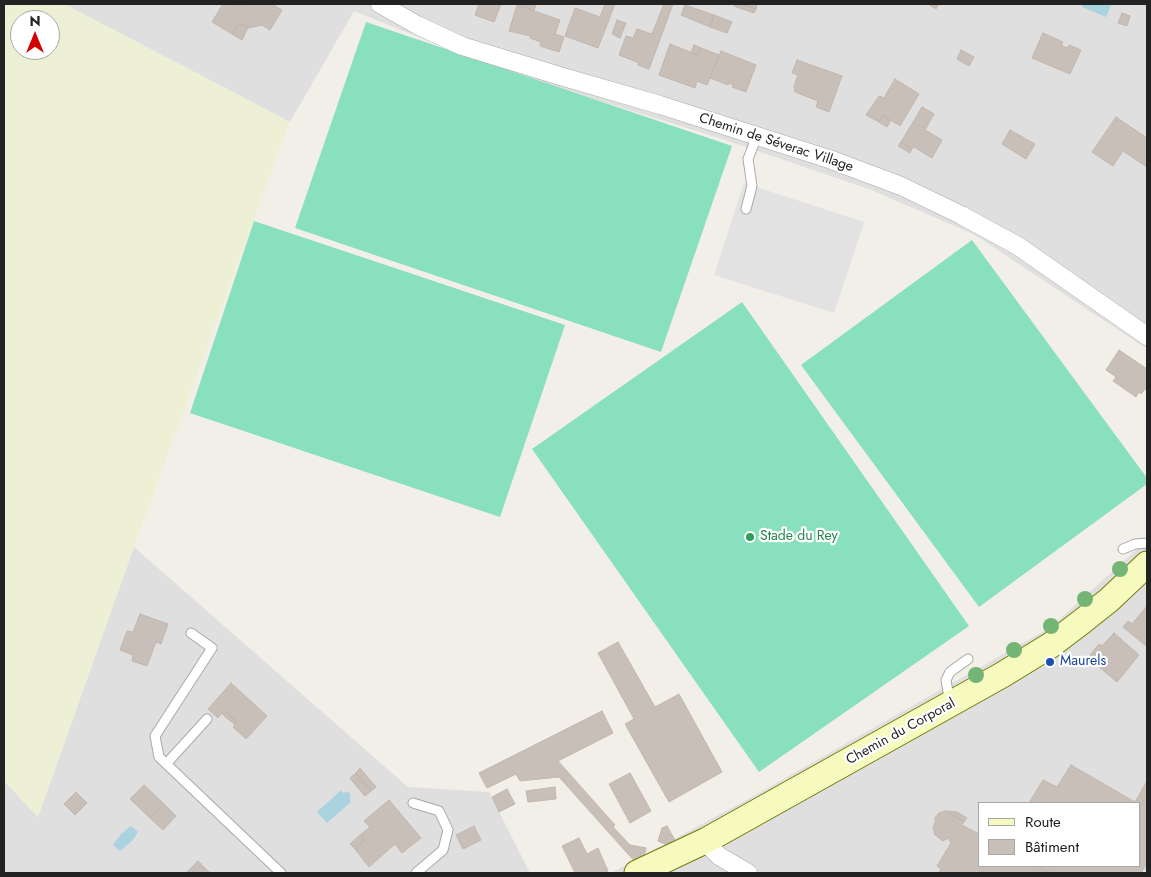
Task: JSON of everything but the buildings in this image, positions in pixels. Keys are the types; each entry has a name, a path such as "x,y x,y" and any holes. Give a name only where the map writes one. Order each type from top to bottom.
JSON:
{"street":[{"name":"Chemin de Séverac Village","path":"380,4 462,46 829,158 883,179 961,215 1018,246 1147,336"},
{"name":"Chemin du Corporal","path":"638,873 707,840 1002,675 1050,645 1109,600 1147,564"},
{"path":"707,840 711,848 719,856 748,873"}],"lane":[{"path":"746,209 752,186 748,160 758,136"},
{"path":"1123,549 1135,544 1147,543"},
{"path":"191,633 212,648 155,736 159,757 281,873"},
{"path":"954,702 948,692 946,680 950,672 968,659"},
{"path":"167,763 207,719"},
{"path":"413,803 439,812 448,830 443,850 416,873"}],"shaded area":[{"path":"64,4 1147,4 1147,349 975,235 869,189 722,139 495,68 354,11 290,122"},
{"path":"744,183 864,222 834,313 714,275"},
{"path":"1147,540 1147,873 611,873 750,798 1051,627"},
{"path":"134,547 408,787 489,792 530,873 4,873 4,781 38,816"}],"green space":[{"path":"4,4 64,4 290,122 134,547 38,817 4,781"},
{"path":"366,22 732,146 661,352 295,228"},
{"path":"254,221 565,325 500,517 190,413"},
{"path":"972,240 1147,478 1147,484 979,607 801,365"},
{"name":"Stade du Rey","path":"742,302 969,626 759,772 532,449"}],"water":[{"path":"1083,4 1105,4 1111,6 1106,17 1082,7"},
{"path":"341,790 343,793 350,793 351,802 327,823 317,812"},
{"path":"131,826 138,832 132,841 120,851 113,845 121,834"}],"place":[{"name":"Stade du Rey","path":"750,537"},
{"name":"Maurels","path":"1050,662"}]}
